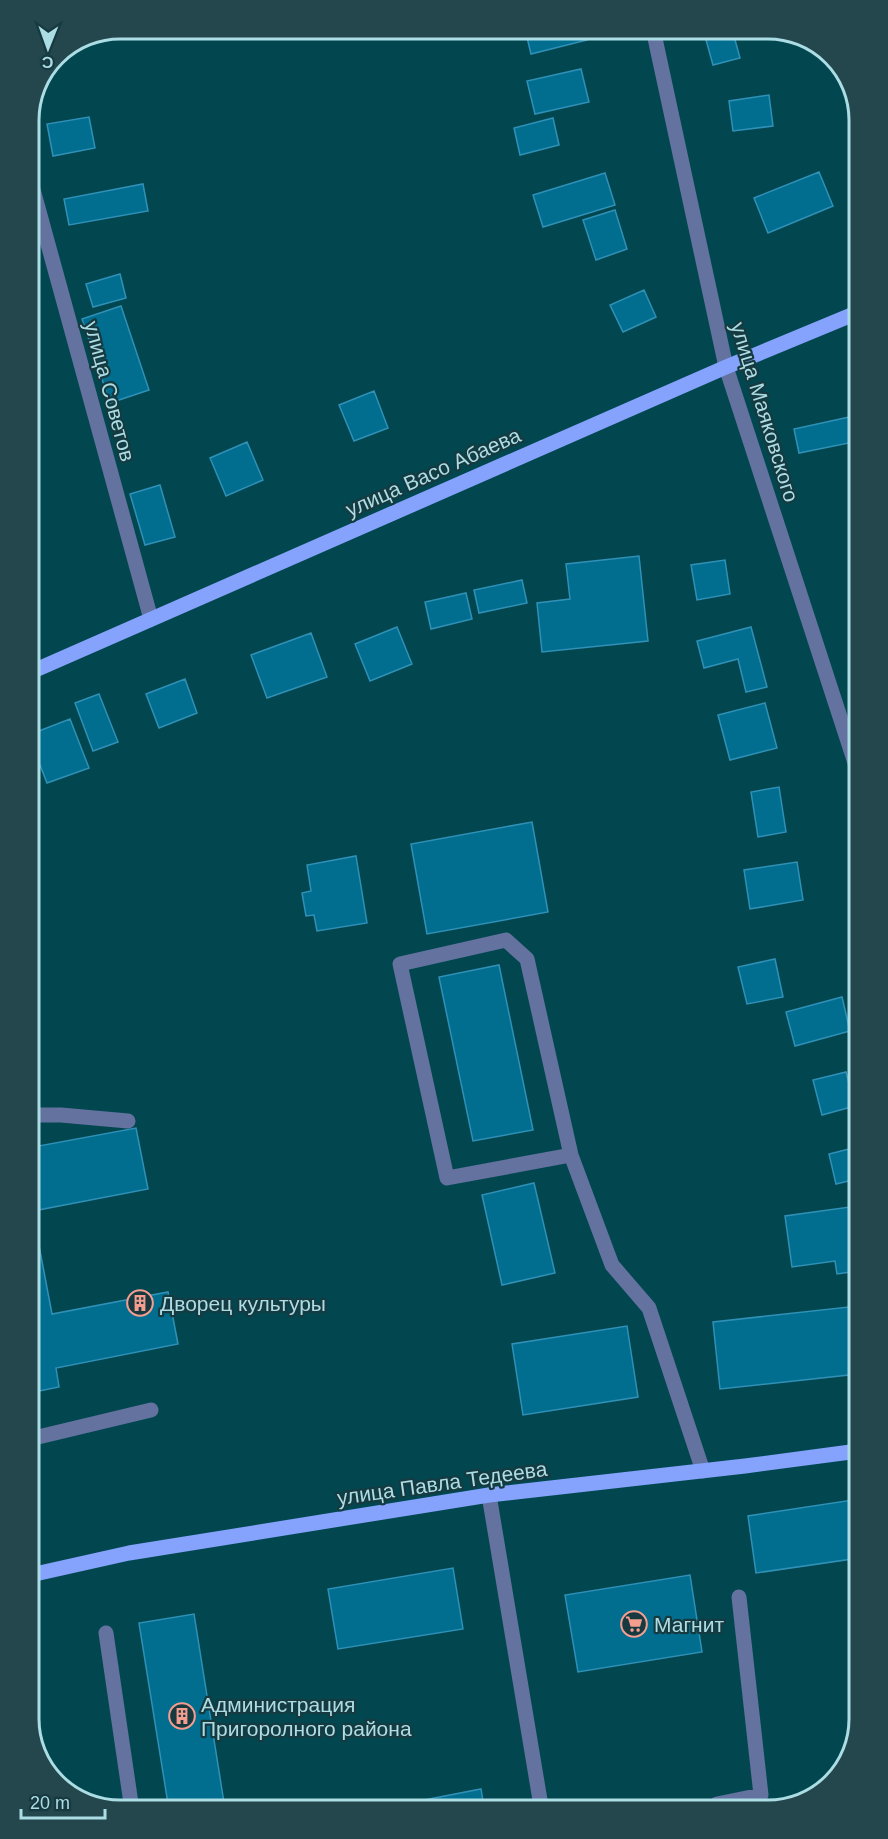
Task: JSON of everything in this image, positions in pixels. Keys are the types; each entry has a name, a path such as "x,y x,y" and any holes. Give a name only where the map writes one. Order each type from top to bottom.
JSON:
{"main road":[{"name":"улица Васо Абаева","path":"39,668 726,367 849,316"},
{"name":"улица Павла Тедеева","path":"39,1573 129,1553 489,1495 849,1452"}],"street":[{"name":"улица Маяковского","path":"655,39 726,367 849,747"},
{"name":"улица Советов","path":"39,211 151,619"},
{"path":"571,1155 447,1179 400,964 506,940 527,958 571,1155 612,1265 649,1308 703,1471"},
{"path":"39,1115 128,1121"},
{"path":"39,1437 151,1410"},
{"path":"489,1495 540,1800"},
{"path":"737,1800 761,1795 739,1597"},
{"path":"106,1633 131,1800"}],"building":[{"path":"527,39 587,40 531,54"},
{"path":"706,39 735,39 740,58 713,65"},
{"path":"581,69 589,102 535,114 527,81"},
{"path":"769,95 773,126 733,131 729,101"},
{"path":"89,117 95,148 53,156 47,124"},
{"path":"553,118 559,145 520,155 514,128"},
{"path":"819,172 833,206 768,233 754,198"},
{"path":"605,173 615,205 543,227 533,195"},
{"path":"143,184 148,211 69,225 64,199"},
{"path":"615,210 627,249 596,260 583,220"},
{"path":"120,274 126,298 93,307 86,284"},
{"path":"644,290 656,317 623,332 610,305"},
{"path":"121,306 149,390 110,403 82,319"},
{"path":"374,391 388,428 354,441 339,405"},
{"path":"849,417 849,443 799,453 794,429"},
{"path":"247,442 263,480 226,496 210,458"},
{"path":"160,485 175,537 145,545 130,494"},
{"path":"639,556 648,641 542,652 537,603 570,599 566,564"},
{"path":"725,560 730,594 697,600 691,565"},
{"path":"522,580 527,603 479,613 474,590"},
{"path":"466,593 472,619 431,629 425,602"},
{"path":"397,627 412,664 370,681 355,644"},
{"path":"751,627 767,687 746,692 738,659 704,668 697,641"},
{"path":"311,633 327,677 267,698 251,655"},
{"path":"185,679 197,713 159,728 146,694"},
{"path":"99,694 118,742 93,751 75,703"},
{"path":"765,703 777,748 730,760 718,715"},
{"path":"70,719 89,768 47,783 39,762 39,731"},
{"path":"779,787 786,832 758,837 751,792"},
{"path":"532,822 548,912 427,934 411,844"},
{"path":"356,856 367,923 317,931 314,915 306,916 302,893 311,891 307,865"},
{"path":"797,862 803,900 750,909 744,870"},
{"path":"775,959 783,997 747,1004 738,967"},
{"path":"499,965 533,1130 473,1141 439,977"},
{"path":"842,997 849,1031 795,1046 786,1012"},
{"path":"846,1072 849,1083 849,1108 822,1115 813,1080"},
{"path":"136,1128 148,1189 39,1210 39,1146"},
{"path":"849,1149 849,1181 836,1184 829,1154"},
{"path":"534,1183 555,1273 502,1285 482,1195"},
{"path":"849,1207 849,1272 837,1274 835,1261 792,1267 785,1216"},
{"name":"Дворец культуры","path":"39,1246 52,1314 168,1292 178,1344 56,1368 59,1387 39,1391"},
{"path":"849,1307 849,1375 720,1389 713,1322"},
{"path":"627,1326 638,1397 523,1415 512,1344"},
{"path":"849,1501 849,1559 756,1573 748,1516"},
{"path":"453,1568 463,1629 338,1649 328,1589"},
{"name":"Магнит","path":"690,1575 702,1652 578,1672 565,1595"},
{"name":"Администрация Пригоролного района","path":"194,1614 224,1800 167,1800 139,1623"},
{"path":"481,1789 483,1800 424,1800"}],"place":[{"name":"Дворец культуры","path":"140,1303"},
{"name":"Магнит","path":"634,1624"},
{"name":"Администрация Пригоролного района","path":"182,1716"}]}
